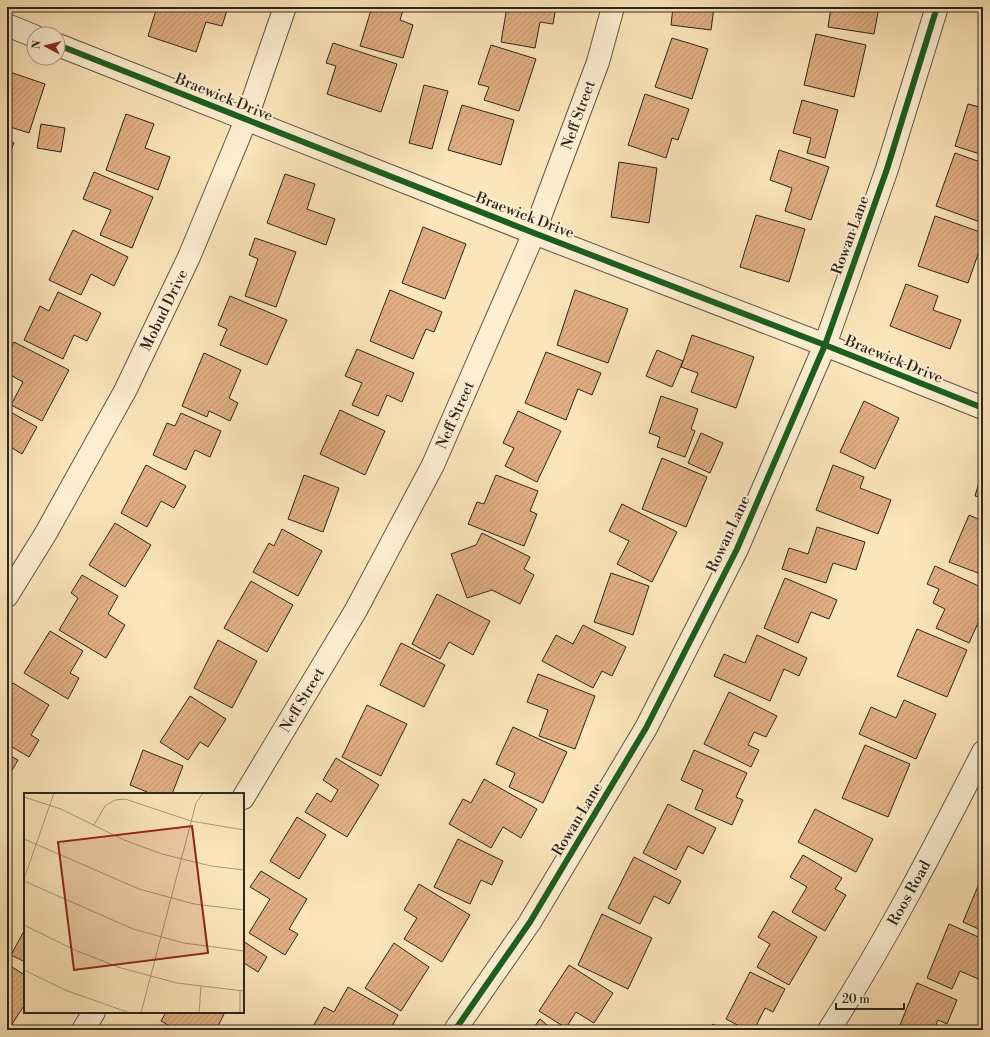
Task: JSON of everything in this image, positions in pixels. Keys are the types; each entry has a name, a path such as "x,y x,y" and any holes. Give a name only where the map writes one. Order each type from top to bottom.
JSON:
{"street":[{"name":"Mobud Drive","path":"7,596 46,533 125,391 189,257 246,120 285,7"},
{"name":"Neff Street","path":"244,796 356,610 433,465 534,233 598,62 614,7"},
{"name":"Rowan Lane","path":"455,1030 530,922 646,728 737,549 825,345 888,169 937,7"},
{"path":"7,25 26,33"},
{"name":"Braewick Drive","path":"66,48 983,408"},
{"name":"Roos Road","path":"829,1030 851,996 932,851 983,752"},
{"path":"83,1030 93,1013"}],"building":[{"path":"157,7 228,7 222,26 206,22 196,52 148,36"},
{"path":"361,7 404,7 400,20 413,25 403,58 360,46 371,10"},
{"path":"507,7 556,7 553,24 540,22 535,48 501,42"},
{"path":"673,7 714,7 711,30 671,25"},
{"path":"831,7 879,7 874,34 828,27"},
{"path":"816,34 866,45 854,97 804,85"},
{"path":"672,38 708,49 692,99 655,87"},
{"path":"333,43 397,64 381,112 327,94 336,66 326,63"},
{"path":"491,45 536,59 519,111 484,100 489,87 478,84"},
{"path":"983,63 983,92 978,91"},
{"path":"7,71 45,84 29,133 7,126"},
{"path":"424,85 448,91 432,149 409,143"},
{"path":"645,94 689,109 678,140 672,138 666,158 628,145"},
{"path":"802,100 838,110 825,158 807,153 811,138 793,133"},
{"path":"968,104 983,108 983,155 955,146"},
{"path":"462,105 514,120 501,165 448,150"},
{"path":"126,114 154,124 145,148 170,157 158,190 106,170"},
{"path":"41,124 65,128 61,152 37,148"},
{"path":"7,140 14,143 7,159"},
{"path":"779,150 829,167 811,220 785,211 792,188 770,180"},
{"path":"955,153 983,163 983,223 936,206"},
{"path":"619,162 657,168 649,223 611,217"},
{"path":"94,172 153,197 132,248 100,235 111,210 83,199"},
{"path":"285,174 315,184 307,209 335,219 326,245 267,223"},
{"path":"756,215 805,229 789,282 740,267"},
{"path":"935,216 983,233 983,240 968,283 918,266"},
{"path":"423,227 466,244 445,299 402,283"},
{"path":"73,230 128,257 114,286 91,274 81,295 49,280"},
{"path":"255,238 296,252 276,307 245,296 258,259 249,255"},
{"path":"906,284 938,296 933,310 961,320 950,349 890,326"},
{"path":"390,290 442,312 434,332 426,329 413,359 370,341"},
{"path":"575,290 628,309 608,363 557,345"},
{"path":"58,292 101,313 87,341 74,335 63,359 24,340 40,306 49,311"},
{"path":"230,296 287,320 267,365 220,345 227,329 218,325"},
{"path":"692,335 754,357 736,408 691,392 698,373 681,367"},
{"path":"14,342 69,370 42,421 11,405 23,382 7,373 7,355"},
{"path":"357,349 414,373 402,402 387,395 378,416 352,405 362,383 345,376"},
{"path":"657,350 683,361 672,387 646,376"},
{"path":"546,352 601,373 592,395 578,389 566,420 525,403"},
{"path":"204,353 241,370 229,398 238,403 230,421 209,411 207,417 182,406"},
{"path":"661,396 698,409 691,429 695,431 685,457 657,447 660,437 649,433"},
{"path":"864,401 899,418 875,469 840,452"},
{"path":"7,410 37,427 22,454 7,445"},
{"path":"340,410 385,431 365,475 320,454"},
{"path":"518,411 561,431 537,482 505,466 514,448 503,443"},
{"path":"181,413 221,431 210,457 195,450 186,470 153,455 167,423 175,426"},
{"path":"701,433 723,443 710,473 688,463"},
{"path":"662,458 707,477 686,527 642,509"},
{"path":"146,465 186,486 174,508 161,501 147,527 121,513"},
{"path":"833,465 864,477 860,488 891,500 878,534 816,510"},
{"path":"983,469 983,498 975,496"},
{"path":"304,475 339,488 323,532 288,519"},
{"path":"496,475 538,491 530,511 537,514 524,546 468,524 477,502 484,504"},
{"path":"622,504 677,532 652,582 617,564 629,541 609,531"},
{"path":"969,515 983,521 983,561 978,573 949,562"},
{"path":"115,523 151,545 125,587 89,565"},
{"path":"817,527 865,542 856,570 833,563 826,583 782,569 789,548 808,554"},
{"path":"282,529 322,551 298,596 253,572 269,543 274,546"},
{"path":"482,533 530,557 524,569 534,575 520,604 492,590 467,598 451,554 476,545"},
{"path":"935,566 983,588 983,612 969,643 936,628 945,609 933,603 939,589 927,584"},
{"path":"611,573 649,586 633,635 594,622"},
{"path":"82,575 118,596 108,614 125,625 106,658 59,630 78,598 71,593"},
{"path":"785,578 837,600 829,619 811,612 798,643 764,628"},
{"path":"251,581 293,605 267,652 224,628"},
{"path":"437,594 490,621 473,655 449,642 440,659 412,644"},
{"path":"583,625 626,647 612,676 602,671 593,688 542,661 556,635 573,644"},
{"path":"917,629 967,650 947,697 897,676"},
{"path":"50,631 83,651 70,673 79,678 68,699 24,673"},
{"path":"757,635 807,658 799,676 784,669 770,701 714,676 724,654 745,663"},
{"path":"218,640 257,661 232,708 194,688"},
{"path":"401,643 445,665 424,707 380,685"},
{"path":"538,674 595,696 575,749 539,736 548,710 527,702"},
{"path":"13,683 49,705 31,735 39,740 29,757 7,744 7,694"},
{"path":"729,692 777,716 766,737 754,732 748,745 759,750 751,767 704,744"},
{"path":"190,696 226,719 208,747 200,742 188,760 160,742"},
{"path":"904,700 936,714 916,759 859,734 871,707 896,718"},
{"path":"367,705 407,724 381,776 342,757"},
{"path":"513,727 567,752 543,803 509,787 515,773 496,764"},
{"path":"865,745 910,764 888,817 842,798"},
{"path":"143,750 183,766 172,793 150,793 130,785"},
{"path":"694,750 747,773 736,797 743,800 732,825 695,809 703,790 681,780"},
{"path":"7,754 18,760 7,779"},
{"path":"336,758 379,785 347,837 305,812 317,793 331,802 338,790 323,780"},
{"path":"484,779 537,809 521,838 503,827 491,848 449,824 463,799 471,803"},
{"path":"668,804 716,828 703,854 688,846 676,870 643,853"},
{"path":"815,809 873,839 856,872 798,842"},
{"path":"297,817 326,835 299,879 270,861"},
{"path":"458,839 503,861 492,885 481,880 470,904 434,887"},
{"path":"803,855 842,878 835,889 846,895 825,931 792,912 807,887 790,877"},
{"path":"634,857 681,881 669,904 654,896 640,924 608,908"},
{"path":"261,871 307,899 289,929 298,934 285,955 249,933 270,899 250,887"},
{"path":"983,874 983,931 963,922"},
{"path":"419,884 470,915 442,962 404,939 417,918 404,910"},
{"path":"773,911 817,937 789,985 757,967 770,944 758,937"},
{"path":"602,914 652,938 628,989 578,965"},
{"path":"949,924 983,939 983,981 960,971 952,989 927,978"},
{"path":"24,931 24,962 11,955"},
{"path":"244,942 267,957 258,972 244,963"},
{"path":"394,943 429,967 401,1011 365,988"},
{"path":"7,964 24,974 24,1006 9,1029 7,1028"},
{"path":"569,965 613,993 594,1023 576,1012 566,1028 539,1011"},
{"path":"750,972 785,989 773,1012 765,1008 754,1030 747,1030 726,1019"},
{"path":"917,983 957,1000 947,1024 938,1020 934,1030 898,1030"},
{"path":"348,987 398,1015 390,1030 311,1030 324,1007 334,1012"},
{"path":"165,1013 224,1013 216,1030 177,1030 161,1021"},
{"path":"540,1019 553,1030 532,1030"},
{"path":"713,1024 723,1030 709,1030"}],"cycle path":[{"path":"455,1030 530,922 646,728 737,549 825,345 887,169 937,7"},
{"path":"66,48 983,408"}]}
